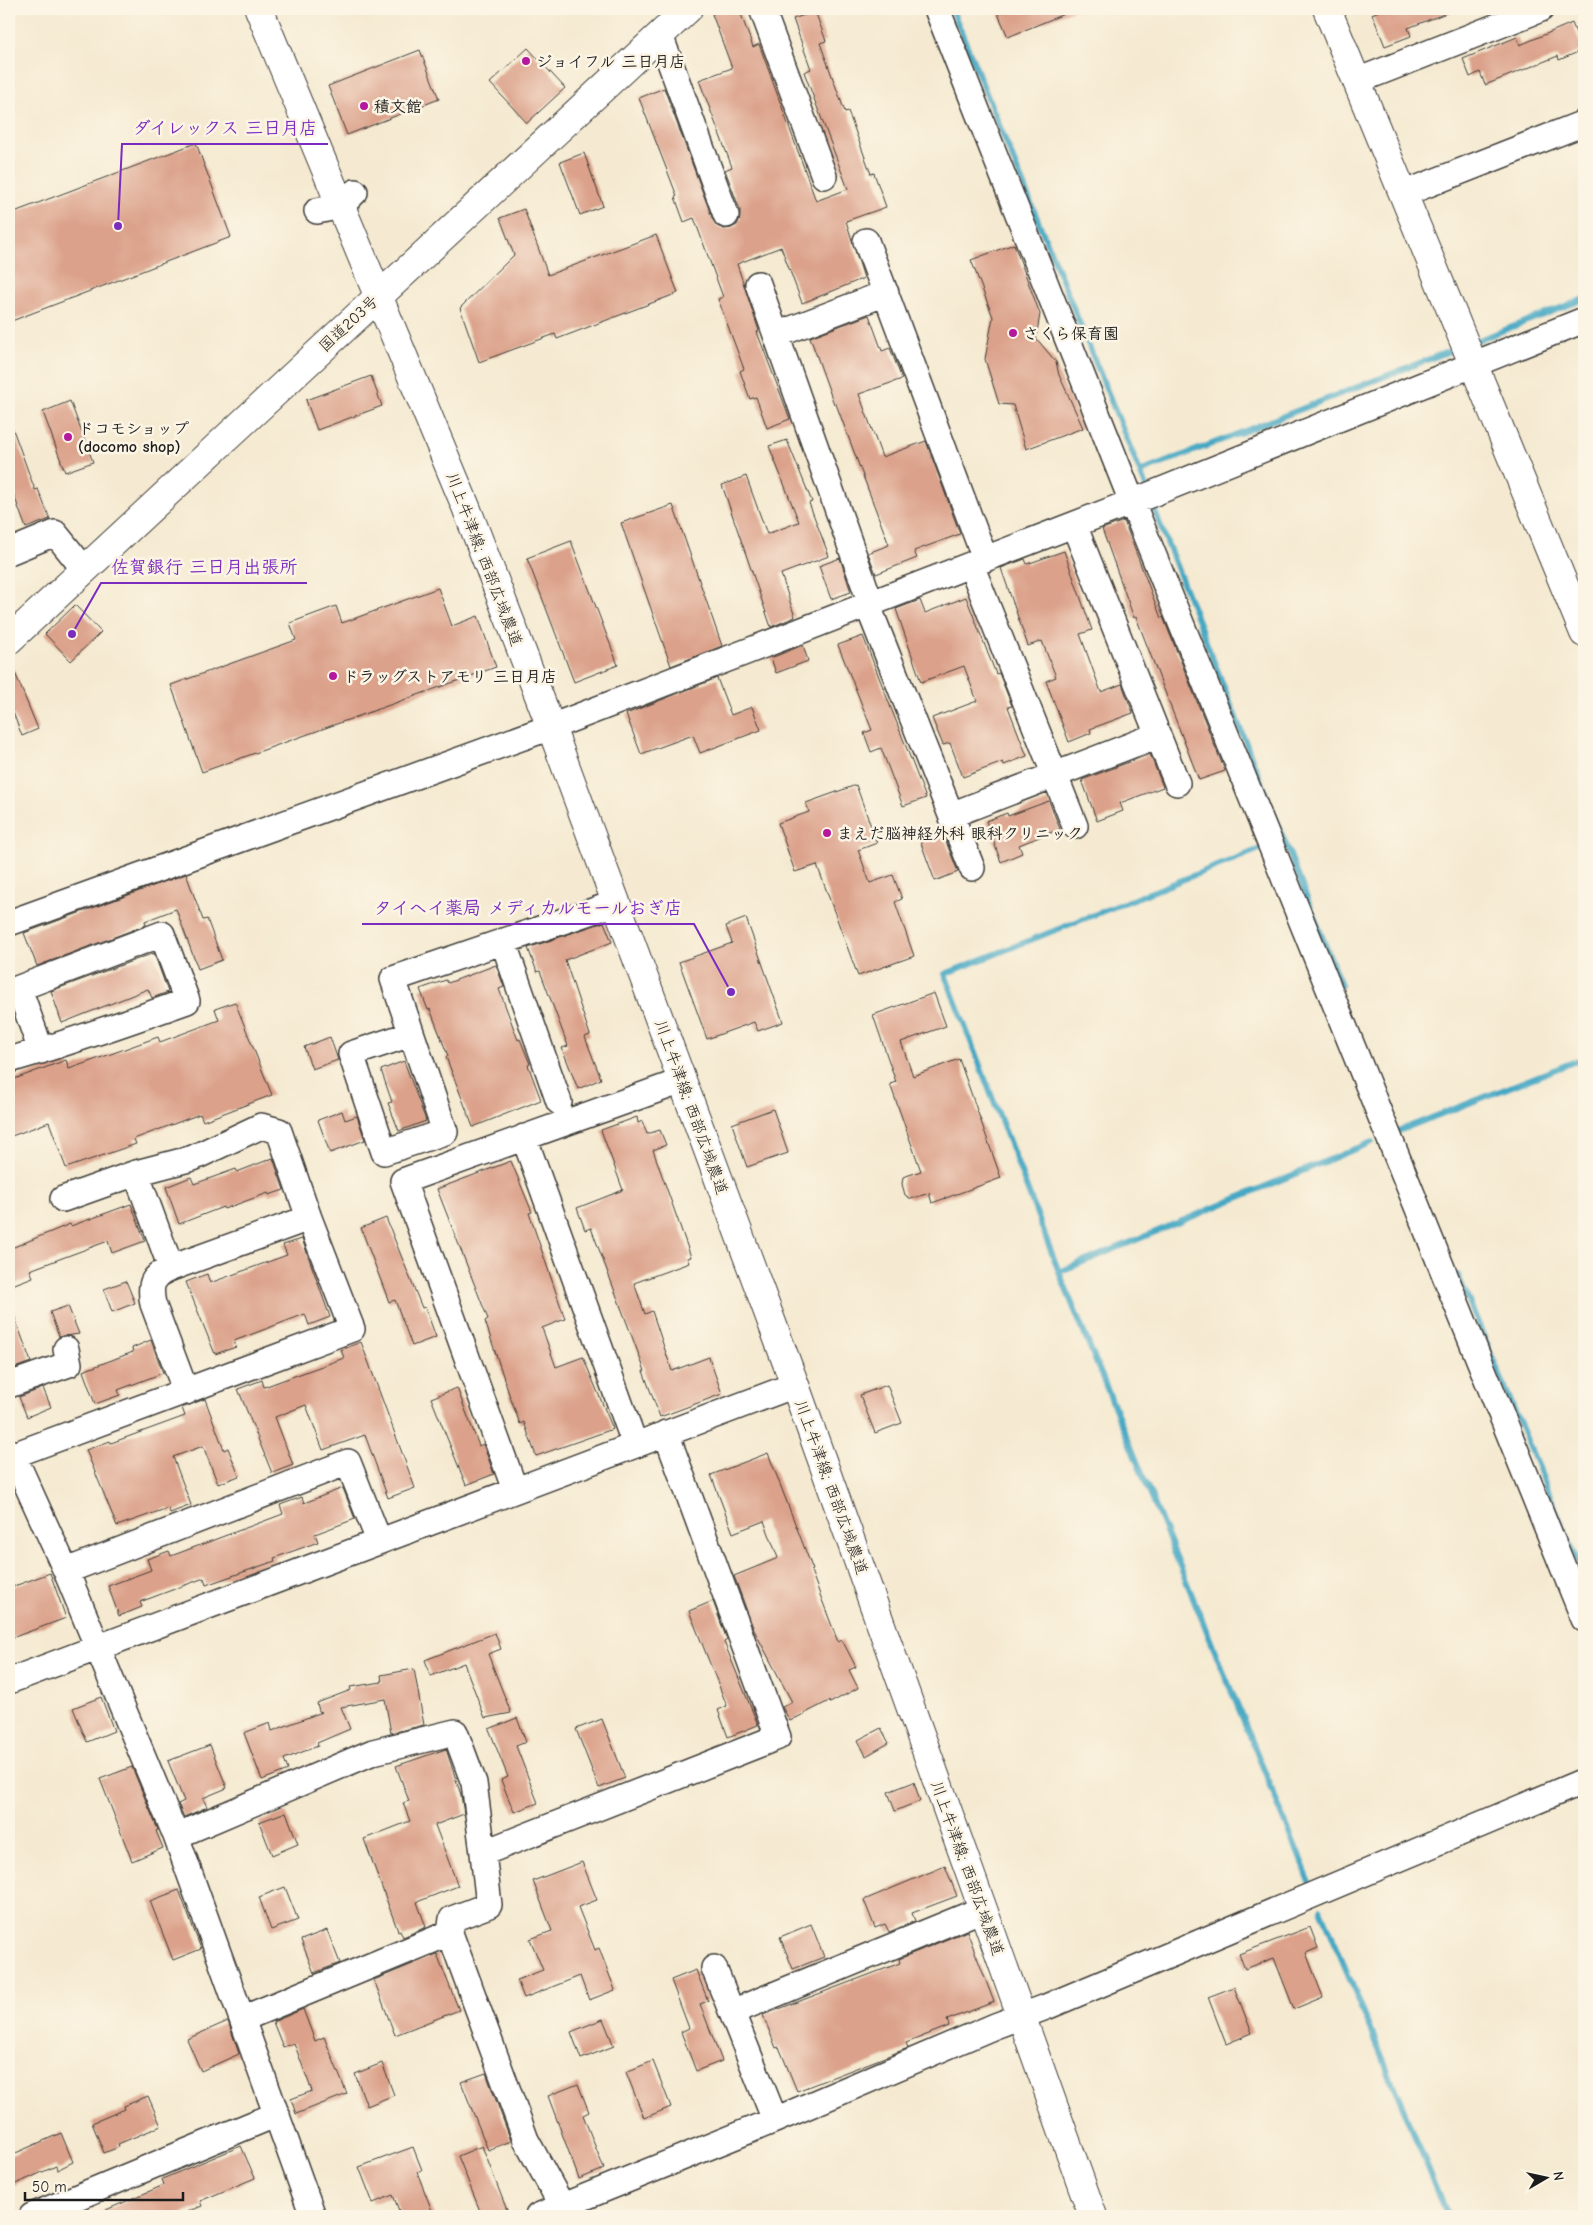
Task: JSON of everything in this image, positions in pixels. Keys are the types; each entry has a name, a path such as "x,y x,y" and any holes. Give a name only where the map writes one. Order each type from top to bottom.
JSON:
{"main road":[{"name":"川上牛津線; 西部広域農道","path":"260,9 338,203 466,507 551,727 795,1385 1093,2216"},
{"name":"国道203号","path":"9,640 688,9"},
{"path":"1327,9 1584,633"}],"street":[{"path":"762,9 824,176"},
{"path":"936,9 1132,502 1584,1619"},
{"path":"1357,81 1541,9"},
{"path":"660,36 726,215"},
{"path":"1403,194 1584,122"},
{"path":"866,240 978,562 1054,775 1075,826"},
{"path":"758,284 871,604 872,616 972,868"},
{"path":"776,335 886,294"},
{"path":"9,923 551,727 1158,492 1584,320"},
{"path":"1074,525 1177,783"},
{"path":"9,552 55,533 84,569"},
{"path":"951,815 1158,735"},
{"path":"411,1034 351,1054 384,1152 445,1132 393,979 616,903"},
{"path":"9,1060 41,1051 87,1037 187,1001 162,934 19,988 41,1051"},
{"path":"503,941 559,1102"},
{"path":"515,1490 404,1180 682,1081"},
{"path":"63,1198 136,1173 193,1158 261,1126 279,1131 309,1218 352,1329 186,1392 10,1454 21,1472 66,1571 176,1836 313,2216"},
{"path":"524,1137 635,1445"},
{"path":"136,1173 171,1268"},
{"path":"186,1392 153,1304 150,1291 153,1281 160,1272 309,1218"},
{"path":"9,1385 69,1364 66,1350"},
{"path":"9,1681 795,1385"},
{"path":"483,1853 778,1737 666,1434"},
{"path":"66,1571 348,1462 378,1541"},
{"path":"176,1836 373,1752 455,1732 474,1783 489,1905 452,1919 450,1933 526,2140 562,2206"},
{"path":"538,2216 775,2120 1584,1781"},
{"path":"732,2012 983,1909"},
{"path":"242,2018 450,1933"},
{"path":"714,1968 775,2120"},
{"path":"32,2216 277,2114"}],"building":[{"path":"725,9 739,9 753,47 759,44 816,201 848,189 804,72 811,69 793,19 815,11 826,41 820,43 845,112 848,111 871,174 874,173 886,207 846,221 864,278 823,295 802,303 781,247 737,264 759,331 757,332 790,419 767,428 756,397 750,399 740,371 744,369 718,299 723,297 694,218 684,222 675,197 677,196 639,98 664,88 713,220 717,226 724,229 737,225 740,218 740,210 725,170 732,167 699,80 732,68 712,14"},
{"path":"996,9 1076,9 1008,37"},
{"path":"1383,9 1454,10 1408,28 1411,36 1385,46 1372,14"},
{"path":"1572,23 1583,50 1559,60 1558,56 1485,85 1480,72 1470,77 1463,59 1517,37 1520,45"},
{"path":"528,48 565,88 527,123 490,83"},
{"path":"420,50 439,99 347,135 328,86"},
{"path":"196,143 231,237 9,322 9,214"},
{"path":"584,153 603,206 580,215 560,162"},
{"path":"524,209 548,275 656,235 678,293 557,339 555,334 479,362 460,308 514,255 500,218"},
{"name":"さくら保育園","path":"1014,244 1040,314 1036,338 1056,362 1059,375 1083,428 1026,449 1013,405 999,404 985,359 993,317 971,260"},
{"path":"869,315 882,351 890,348 902,379 859,394 882,457 926,441 960,534 914,551 917,558 876,574 868,553 889,545 810,337"},
{"path":"371,376 382,406 317,430 306,400"},
{"name":"ドコモショップ (docomo shop)","path":"70,401 93,462 65,472 43,412"},
{"path":"11,424 35,490 38,489 50,519 26,528 9,482 9,425"},
{"path":"787,440 812,502 809,503 829,556 781,574 795,617 771,627 722,485 746,476 767,534 799,522 769,446"},
{"path":"673,505 722,646 671,666 621,523"},
{"path":"1124,521 1161,618 1163,617 1225,771 1199,780 1136,617 1134,618 1102,529"},
{"path":"571,541 618,665 574,682 527,558"},
{"path":"1064,551 1092,630 1080,634 1101,692 1122,684 1133,713 1090,729 1091,733 1069,742 1046,681 1056,677 1042,641 1028,646 1001,568 1025,559 1027,564"},
{"path":"840,558 851,592 831,599 819,566"},
{"name":"ドラッグストアモリ 三日月店","path":"438,588 452,626 478,616 496,667 202,772 171,685 296,640 290,623 336,606 342,623"},
{"path":"966,597 996,674 999,673 1012,706 1008,707 1027,756 1004,765 1003,762 963,777 950,743 943,745 932,718 977,701 964,666 921,682 896,609 920,600 925,613"},
{"path":"75,605 101,632 71,661 45,634"},
{"path":"863,636 926,798 903,806 881,748 871,752 864,733 872,730 838,645"},
{"path":"803,645 808,661 776,673 771,658"},
{"path":"9,658 38,729 22,736 9,702"},
{"path":"717,678 731,715 752,707 761,730 700,753 693,735 641,754 626,714"},
{"path":"1150,754 1163,787 1120,803 1123,811 1097,821 1082,780"},
{"path":"856,785 877,843 858,850 870,883 893,875 902,899 895,902 914,956 858,976 817,865 795,872 778,823 809,812 806,803"},
{"path":"1049,801 1060,829 1019,845 1022,853 1001,862 986,821 1007,813 1008,816"},
{"path":"941,829 958,872 935,881 919,838"},
{"path":"186,874 203,920 207,919 222,960 198,969 176,909 145,921 146,925 37,966 24,933"},
{"path":"746,918 783,1022 758,1031 754,1022 707,1039 679,962 732,943 726,926"},
{"path":"604,922 612,942 565,960 590,1035 585,1037 601,1079 578,1089 562,1048 568,1046 540,971 537,972 528,948"},
{"path":"154,953 168,992 152,998 148,989 62,1023 51,991"},
{"path":"496,965 504,987 499,989 518,1040 520,1039 530,1064 528,1065 541,1100 473,1127 430,1009 428,1010 420,989 446,980 448,983"},
{"path":"934,993 946,1026 901,1042 913,1076 959,1059 1001,1178 932,1203 929,1193 911,1199 905,1195 902,1184 903,1177 921,1171 890,1084 896,1082 873,1015"},
{"path":"235,1002 272,1095 203,1121 200,1114 134,1139 136,1144 66,1168 49,1122 9,1137 9,1081 66,1060 69,1069 158,1037 160,1042 219,1020 215,1009"},
{"path":"330,1037 338,1060 312,1069 304,1047"},
{"path":"404,1061 426,1121 399,1131 388,1103 392,1102 381,1070"},
{"path":"773,1109 788,1153 747,1167 732,1124"},
{"path":"342,1111 345,1120 357,1116 365,1140 330,1153 318,1120"},
{"path":"637,1117 638,1123 642,1121 647,1134 660,1130 666,1145 653,1150 691,1257 687,1258 689,1263 634,1283 645,1314 652,1311 672,1371 709,1357 722,1394 660,1417 643,1371 645,1371 591,1228 585,1230 577,1208 623,1190 601,1130"},
{"path":"273,1158 284,1190 269,1195 268,1193 224,1209 223,1207 179,1224 166,1187 191,1177 194,1184 236,1169 237,1172"},
{"path":"511,1161 532,1212 529,1213 565,1319 542,1328 556,1367 583,1357 613,1429 536,1456 524,1422 520,1424 485,1321 488,1319 437,1189"},
{"path":"131,1204 145,1241 112,1253 108,1241 30,1270 33,1277 12,1285 9,1275 9,1249 70,1224 71,1226"},
{"path":"386,1218 422,1308 425,1307 436,1337 412,1346 395,1300 389,1302 361,1228"},
{"path":"302,1239 330,1317 309,1325 305,1314 234,1341 236,1347 215,1354 186,1282 207,1274 210,1283 287,1255 283,1245"},
{"path":"126,1281 135,1303 112,1312 104,1289"},
{"path":"68,1306 79,1334 59,1337 50,1312"},
{"path":"9,1307 11,1307 31,1362 9,1370"},
{"path":"151,1340 163,1373 118,1390 120,1395 95,1404 83,1371 133,1352 132,1348"},
{"path":"361,1342 415,1488 388,1498 365,1435 323,1450 306,1405 275,1417 293,1465 272,1473 238,1389 262,1380 264,1387 344,1358 341,1350"},
{"path":"887,1385 902,1423 875,1433 860,1395"},
{"path":"43,1388 51,1407 27,1417 19,1397"},
{"path":"457,1388 479,1446 483,1444 494,1474 466,1485 431,1398"},
{"path":"205,1399 224,1450 228,1448 239,1476 218,1484 203,1446 173,1457 191,1505 170,1513 168,1508 117,1526 86,1450 185,1416 182,1408"},
{"path":"768,1453 813,1570 811,1571 838,1642 842,1640 856,1667 849,1670 858,1688 790,1721 782,1707 792,1702 754,1630 734,1576 778,1558 764,1521 733,1533 711,1475"},
{"path":"343,1488 355,1519 315,1534 318,1542 274,1558 275,1561 206,1585 204,1578 140,1602 142,1607 119,1616 108,1586 151,1570 147,1559 169,1551 171,1556 283,1514 280,1505 302,1497 304,1503"},
{"path":"50,1573 66,1618 9,1639 9,1588"},
{"path":"713,1601 727,1640 724,1642 758,1725 728,1737 718,1710 727,1706 689,1611"},
{"path":"495,1633 501,1649 488,1654 511,1713 485,1718 464,1663 431,1676 425,1660"},
{"path":"414,1669 424,1725 391,1733 385,1699 341,1707 350,1729 317,1743 318,1746 284,1759 288,1770 262,1780 244,1733 270,1723 272,1731 322,1712 319,1711 317,1703 351,1690 350,1687 382,1682 381,1675"},
{"path":"101,1697 114,1731 87,1742 73,1708"},
{"path":"517,1718 526,1742 516,1746 538,1803 514,1812 501,1780 508,1777 489,1729"},
{"path":"602,1719 625,1778 599,1788 576,1729"},
{"path":"881,1728 889,1743 866,1756 858,1740"},
{"path":"210,1745 227,1788 203,1798 207,1807 184,1817 178,1804 184,1801 168,1761"},
{"path":"446,1749 461,1795 464,1814 435,1825 458,1886 417,1902 426,1927 403,1937 400,1930 398,1931 364,1839 410,1821 403,1803 409,1801 396,1766"},
{"path":"132,1767 158,1830 156,1831 163,1848 132,1861 100,1779"},
{"path":"914,1782 920,1801 895,1811 888,1792"},
{"path":"286,1812 298,1844 272,1855 259,1822"},
{"path":"582,1862 597,1900 578,1907 595,1950 599,1948 615,1990 589,2000 580,1976 524,1998 517,1980 543,1970 530,1939 552,1931 533,1881"},
{"path":"945,1866 957,1896 912,1913 915,1921 889,1932 885,1924 875,1928 864,1900"},
{"path":"285,1887 298,1920 271,1930 259,1897"},
{"path":"179,1890 201,1949 173,1960 150,1901"},
{"path":"811,1924 824,1957 793,1969 780,1937"},
{"path":"1310,1927 1318,1948 1306,1953 1323,1997 1294,2009 1274,1958 1245,1969 1239,1954"},
{"path":"327,1930 340,1963 314,1973 301,1940"},
{"path":"967,1931 994,2002 947,2020 949,2026 906,2043 908,2048 797,2091 779,2047 776,2048 763,2015 900,1963 899,1959"},
{"path":"437,1954 459,2010 395,2035 374,1980"},
{"path":"696,1970 708,2001 700,2004 722,2061 696,2071 681,2032 689,2028 671,1980"},
{"path":"1234,1987 1252,2033 1226,2044 1208,1997"},
{"path":"303,2009 315,2041 324,2037 347,2094 296,2114 291,2099 312,2091 294,2043 283,2047 273,2022"},
{"path":"603,2019 614,2046 581,2059 571,2032"},
{"path":"228,2021 239,2054 201,2071 187,2039"},
{"path":"653,2061 671,2107 644,2118 626,2072"},
{"path":"382,2063 394,2095 367,2106 355,2074"},
{"path":"486,2073 511,2141 488,2150 461,2082"},
{"path":"578,2084 589,2112 583,2115 604,2169 579,2179 548,2096"},
{"path":"148,2096 161,2126 118,2144 119,2147 104,2153 92,2123 125,2109 124,2106"},
{"path":"61,2133 73,2162 57,2170 56,2166 9,2187 9,2156"},
{"path":"241,2146 255,2178 200,2201 202,2206 178,2216 92,2216 164,2185 162,2179"},
{"path":"482,2146 508,2213 499,2216 482,2216 458,2156"},
{"path":"413,2147 422,2170 417,2172 434,2216 401,2216 393,2195 373,2203 359,2167"}],"waterway":[{"path":"952,9 1147,489"},
{"path":"1471,343 1584,299"},
{"path":"1140,472 1460,347"},
{"path":"1150,499 1341,985"},
{"path":"1260,849 945,974 1059,1272 1310,1882"},
{"path":"1398,1131 1584,1058"},
{"path":"1059,1272 1372,1142"},
{"path":"1458,1275 1584,1577"},
{"path":"1321,1909 1448,2216"}],"place":[{"name":"ジョイフル 三日月店","path":"526,61"},
{"name":"積文館","path":"364,106"},
{"name":"ダイレックス 三日月店","path":"118,226"},
{"name":"さくら保育園","path":"1013,333"},
{"name":"ドコモショップ (docomo shop)","path":"68,437"},
{"name":"佐賀銀行 三日月出張所","path":"72,634"},
{"name":"ドラッグストアモリ 三日月店","path":"333,676"},
{"name":"まえだ脳神経外科 眼科クリニック","path":"827,833"},
{"name":"タイヘイ薬局 メディカルモールおぎ店","path":"731,992"}]}
